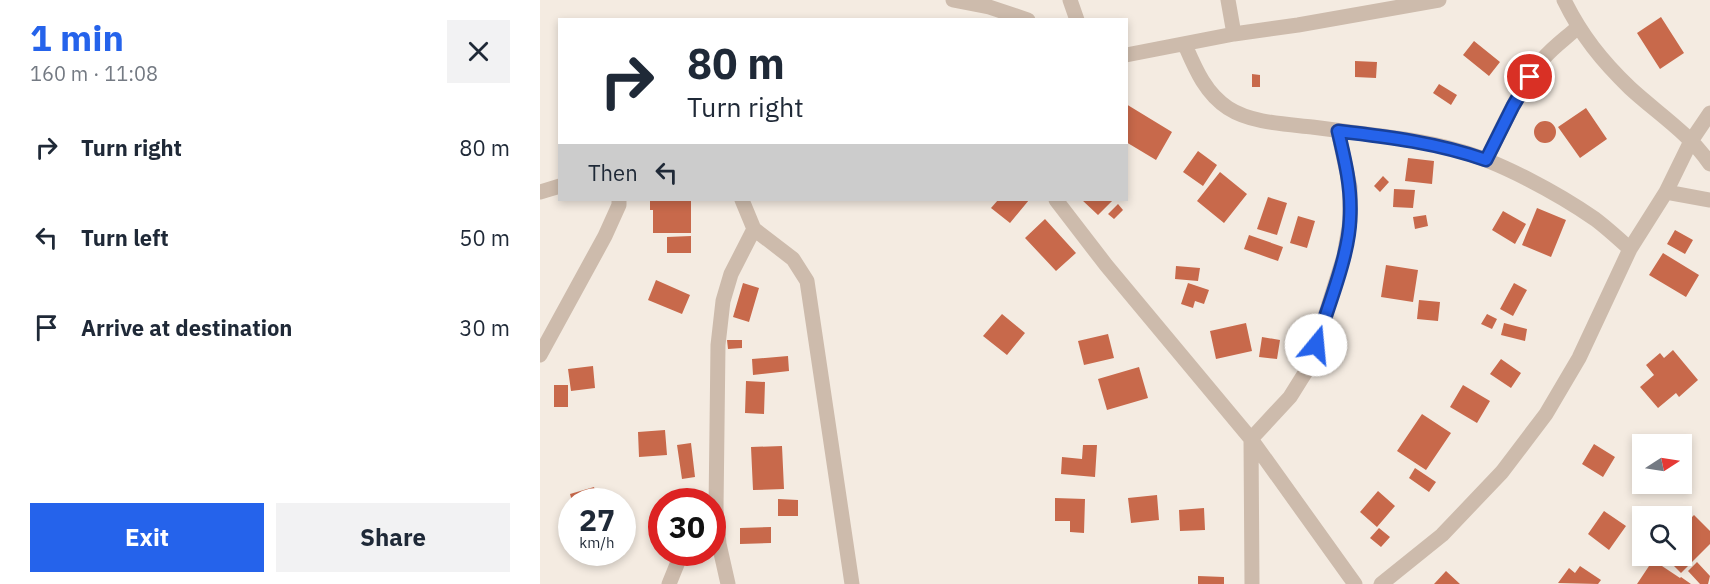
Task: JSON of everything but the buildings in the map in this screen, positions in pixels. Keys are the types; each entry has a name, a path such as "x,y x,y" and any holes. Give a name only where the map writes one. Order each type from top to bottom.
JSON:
{"street":[{"path":"953,0 991,3 1024,18"},
{"path":"1070,0 1076,18"},
{"path":"1228,0 1234,34"},
{"path":"1128,55 1234,34 1439,0"},
{"path":"1564,0 1577,28 1602,60 1630,88 1691,141 1710,164"},
{"path":"1486,160 1530,77 1545,57 1577,28"},
{"path":"1185,45 1200,78 1214,97 1228,108 1243,115 1262,120 1459,150 1486,160 1547,190 1596,220 1630,249"},
{"path":"1381,584 1442,535 1502,472 1546,414 1579,358 1630,249 1665,192 1691,141 1710,113"},
{"path":"1252,584 1251,439 1290,396 1305,373 1344,255 1350,221 1350,187 1338,131"},
{"path":"540,192 558,187"},
{"path":"1665,192 1710,200"},
{"path":"540,355 605,236 619,201"},
{"path":"742,201 754,229 793,259 807,281 852,584"},
{"path":"1057,201 1106,266 1251,439 1355,584"},
{"path":"715,488 718,345 723,302 731,274 754,229"},
{"path":"669,584 676,566"},
{"path":"724,566 728,584"}],"route":[{"path":"1316,345 1344,255 1350,221 1350,187 1338,131 1430,144 1459,150 1486,160 1530,77"}]}
